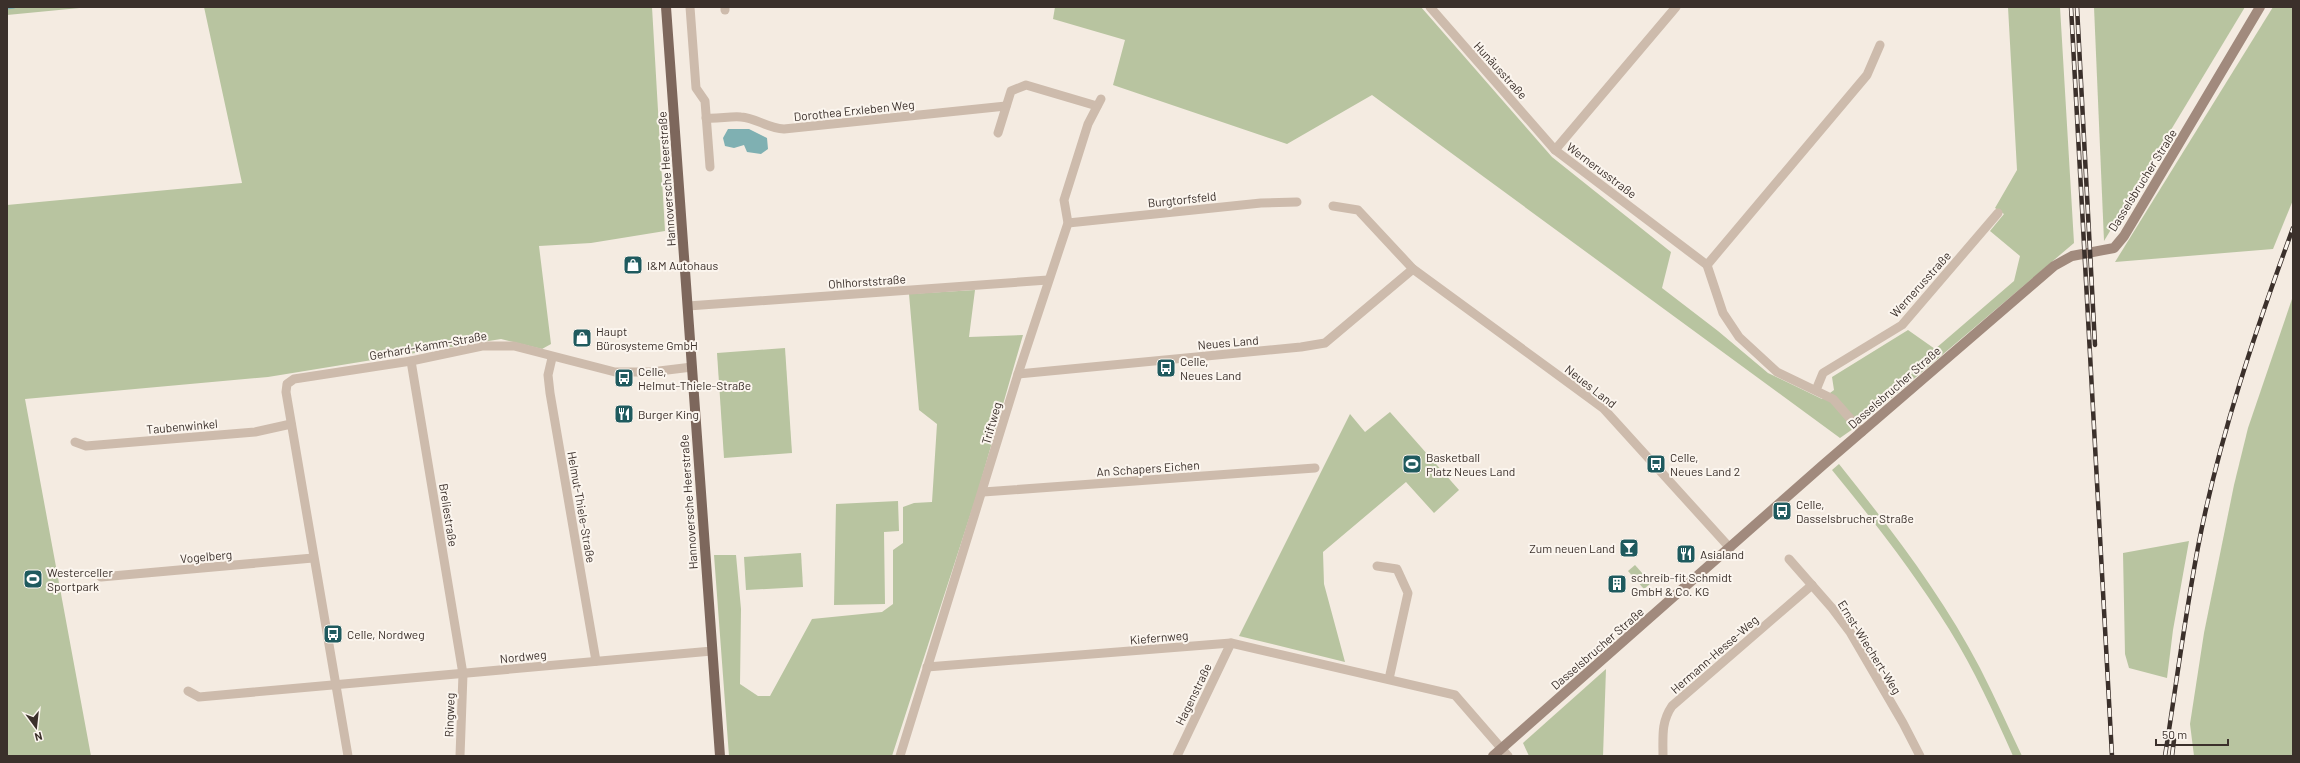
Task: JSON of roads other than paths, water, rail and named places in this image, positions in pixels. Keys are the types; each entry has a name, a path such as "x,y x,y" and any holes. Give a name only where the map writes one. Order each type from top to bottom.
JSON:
{"main road":[{"name":"Hannoversche Heerstraße","path":"666,7 720,756"}],"street":[{"path":"690,7 696,88 705,101 710,167"},
{"name":"Hunäusstraße","path":"1430,7 1555,150"},
{"name":"Wernerusstraße","path":"1676,7 1555,150 1707,265"},
{"name":"Dasselsbrucher Straße","path":"1493,756 1505,752 1730,548 2063,259 2114,248 2124,236 2153,190 2260,7"},
{"path":"1862,432 1833,399 1777,372 1734,333 1723,313 1707,265 1868,75 1880,45"},
{"name":"Triftweg","path":"900,756 983,492 1018,374 1068,223 1064,200 1088,124 1099,102 1026,85 1011,91 1006,106"},
{"path":"998,133 1006,106"},
{"name":"Dorothea Erxleben Weg","path":"706,118 721,119 741,117 771,128 784,129 1006,106"},
{"name":"Burgtorfsfeld","path":"1068,223 1261,202 1297,202"},
{"name":"Neues Land","path":"1334,206 1358,210 1413,269 1603,408 1730,548"},
{"name":"Wernerusstraße","path":"1816,390 1823,373 1902,325 1998,213"},
{"name":"Neues Land","path":"1018,374 1301,347 1325,342 1413,269"},
{"name":"Ohlhorststraße","path":"688,306 1048,280"},
{"name":"Gerhard-Kamm-Straße","path":"291,424 286,392 288,384 294,379 411,361 482,346 514,346 552,358 615,372 650,372 692,366"},
{"name":"Helmut-Thiele-Straße","path":"552,358 548,375 550,393 596,661"},
{"name":"Breliestraße","path":"411,361 463,674"},
{"path":"291,424 348,756"},
{"name":"Taubenwinkel","path":"75,442 86,446 255,432 291,424"},
{"name":"An Schapers Eichen","path":"983,492 1315,468"},
{"name":"Vogelberg","path":"101,577 313,558"},
{"name":"Ernst-Wiechert-Weg","path":"1789,560 1832,608 1850,632 1904,724 1920,756"},
{"path":"1377,566 1397,569 1408,593 1389,679"},
{"name":"Hermann-Hesse-Weg","path":"1663,756 1662,727 1672,706 1812,585"},
{"name":"Kiefernweg","path":"927,667 1231,643 1455,695 1505,752"},
{"name":"Hagenstraße","path":"1177,756 1231,643"},
{"name":"Nordweg","path":"336,686 712,651"},
{"name":"Ringweg","path":"460,756 463,674"},
{"path":"188,691 199,697 336,686"}],"water":[{"path":"728,129 749,129 767,138 768,149 761,154 747,152 744,145 734,148 725,146 723,138"}],"waterway":[{"path":"7,8 14,7"}],"railway":[{"path":"2071,7 2112,756"},
{"path":"2077,7 2095,345"},
{"path":"2165,756 2193,573 2216,466 2239,386 2265,306 2293,228"},
{"path":"2172,756 2174,740"}],"place":[{"name":"I&M Autohaus","path":"633,265"},
{"name":"Haupt Bürosysteme GmbH","path":"582,338"},
{"name":"Celle, Neues Land","path":"1166,368"},
{"name":"Celle, Helmut-Thiele-Straße","path":"624,378"},
{"name":"Burger King","path":"624,414"},
{"name":"Basketball Platz Neues Land","path":"1412,464"},
{"name":"Celle, Neues Land 2","path":"1656,464"},
{"name":"Celle, Dasselsbrucher Straße","path":"1782,511"},
{"name":"Zum neuen Land","path":"1629,548"},
{"name":"Asialand","path":"1686,554"},
{"name":"Westerceller Sportpark","path":"33,579"},
{"name":"schreib-fit Schmidt GmbH & Co. KG","path":"1617,584"},
{"name":"Celle, Nordweg","path":"333,634"}]}
